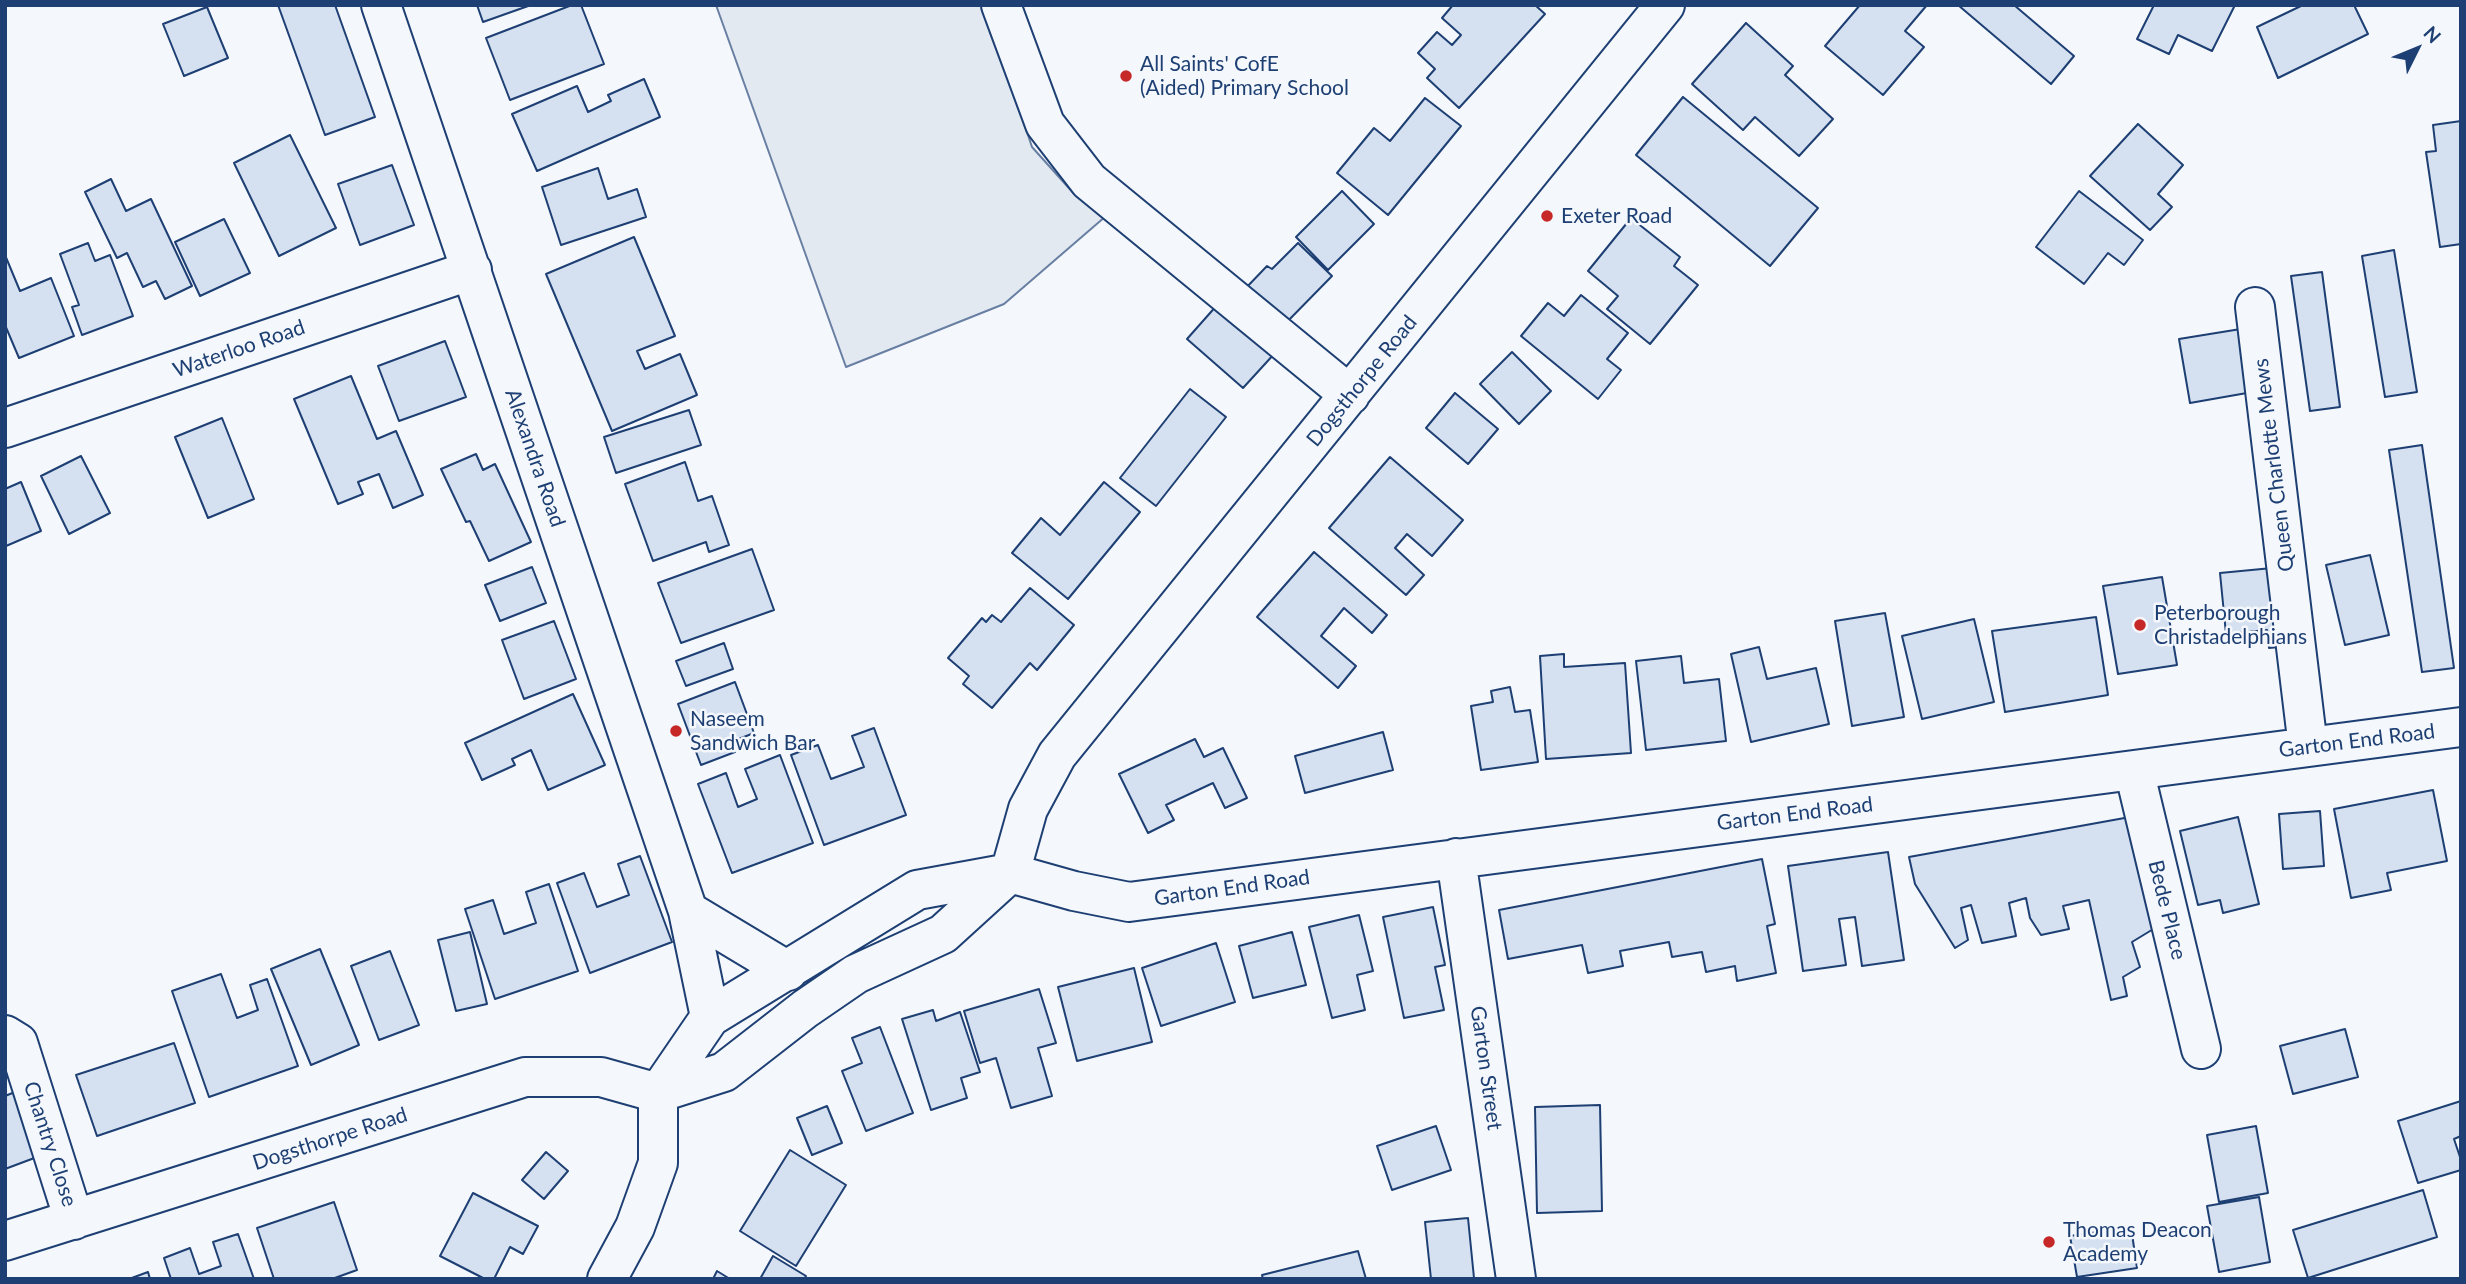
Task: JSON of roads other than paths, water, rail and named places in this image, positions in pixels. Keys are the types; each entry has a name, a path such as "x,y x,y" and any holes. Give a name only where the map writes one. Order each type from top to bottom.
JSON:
{"street":[{"name":"Alexandra Road","path":"381,5 688,911 710,1017"},
{"path":"1001,5 1045,124 1089,181 1350,395"},
{"name":"Dogsthorpe Road","path":"1010,873 1028,809 1057,755 1665,5"},
{"name":"Waterloo Road","path":"5,428 472,270"},
{"name":"Queen Charlotte Mews","path":"2255,307 2308,747"},
{"name":"Garton End Road","path":"1010,873 1074,891 1129,902 2461,727"},
{"name":"Bede Place","path":"2134,770 2201,1049"},
{"name":"Garton Street","path":"1456,858 1516,1279"},
{"path":"607,1279 635,1227 658,1163 658,1093 710,1017 789,971 917,890 1010,873"},
{"path":"658,1093 724,1072 805,1009 856,974 943,934 1010,873"},
{"path":"688,911 789,971"},
{"name":"Chantry Close","path":"5,1035 18,1043 75,1220"},
{"name":"Dogsthorpe Road","path":"5,1241 525,1077 601,1077 658,1093"}],"place":[{"name":"All Saints' CofE (Aided) Primary School","path":"1126,76"},
{"name":"Exeter Road","path":"1547,216"},
{"name":"Peterborough Christadelphians","path":"2140,625"},
{"name":"Naseem Sandwich Bar","path":"676,731"},
{"name":"Thomas Deacon Academy","path":"2049,1242"}]}
